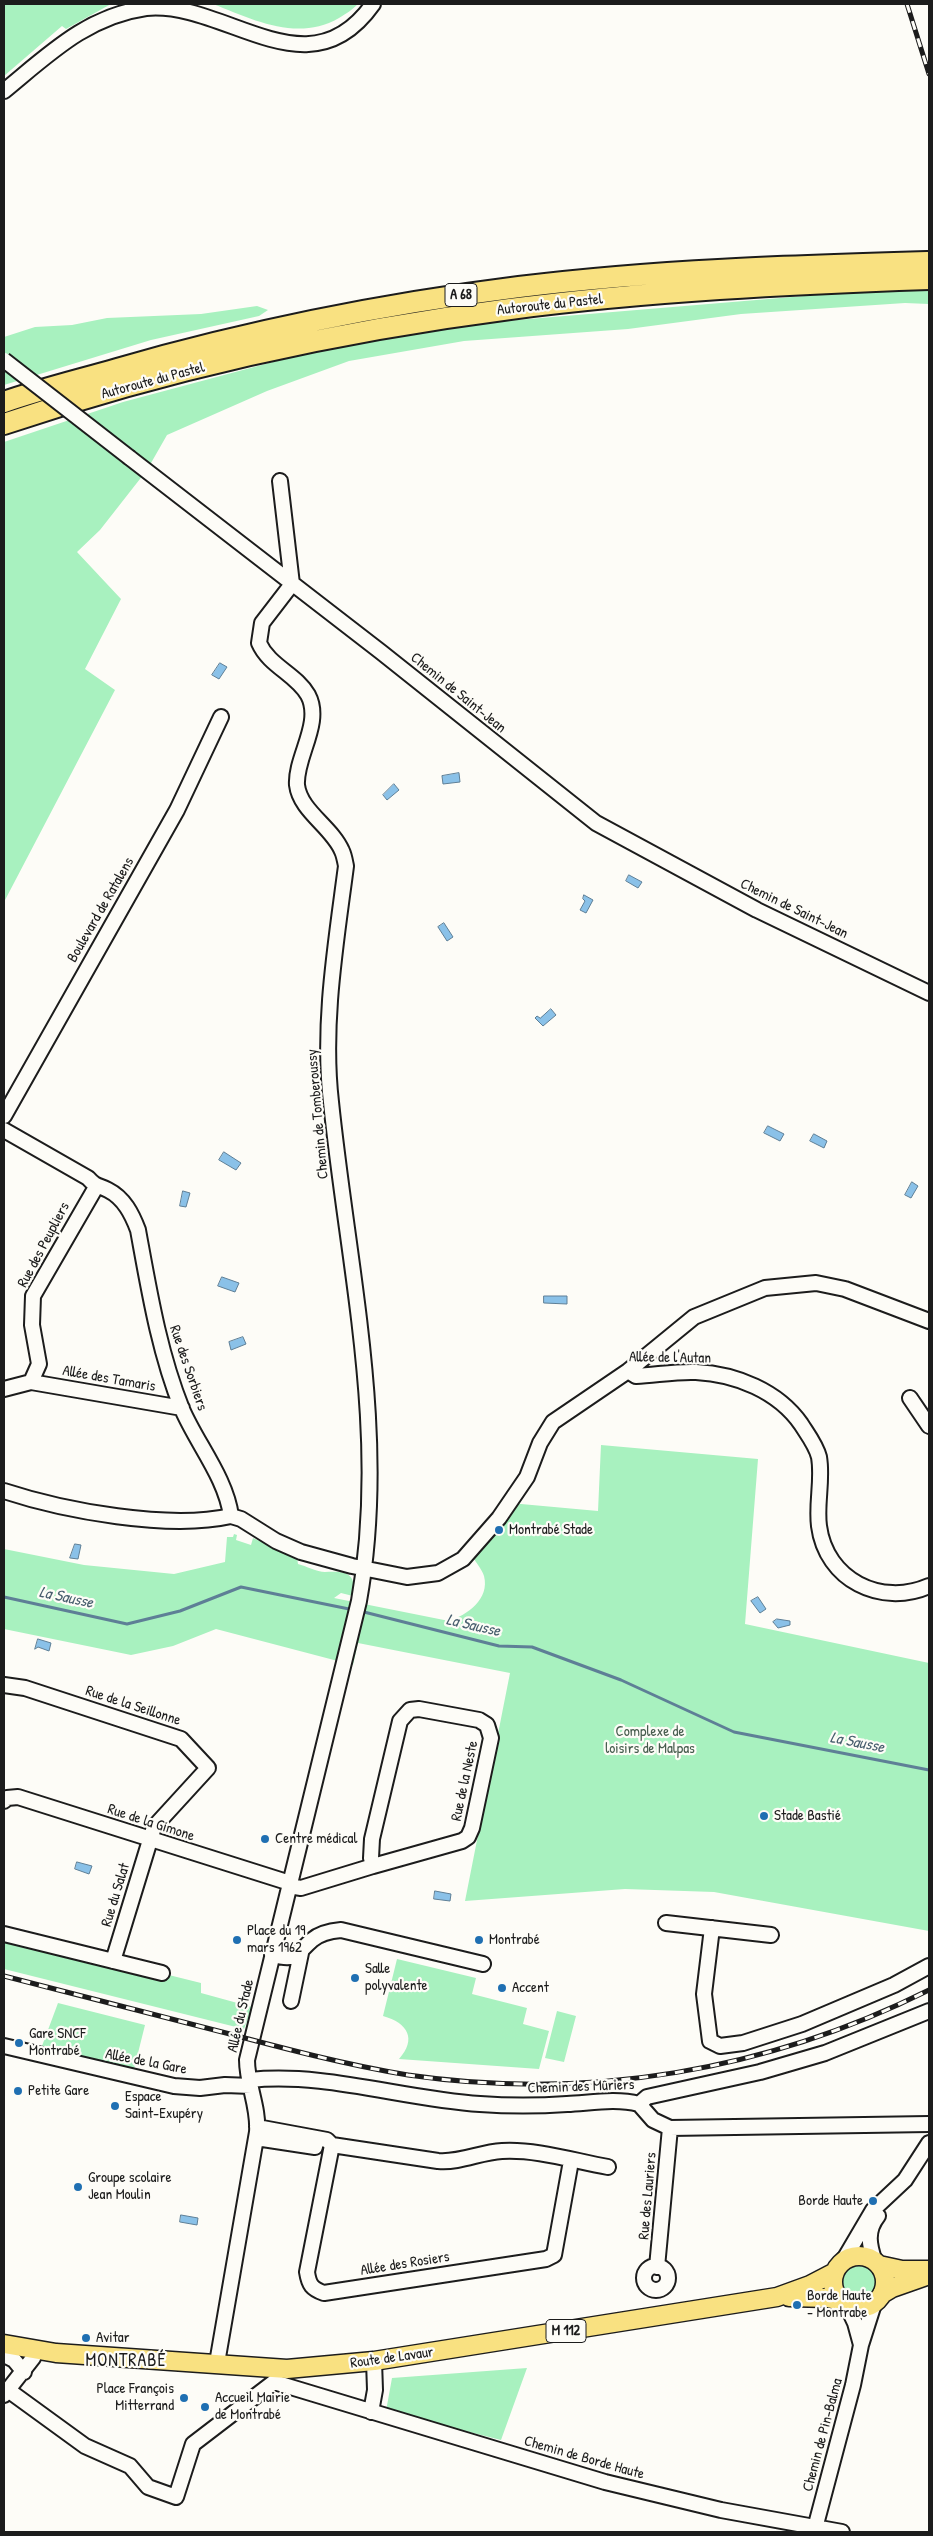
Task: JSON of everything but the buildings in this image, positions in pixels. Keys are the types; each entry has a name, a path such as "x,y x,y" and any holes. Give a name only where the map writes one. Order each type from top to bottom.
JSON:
{"highway":[{"name":"Autoroute du Pastel","path":"4,402 150,359 237,337 328,317 417,301 520,286 611,278 739,269 929,262"},
{"name":"Autoroute du Pastel","path":"4,424 243,357 414,323 510,309 603,299 743,288 929,279"}],"main road":[{"path":"929,2270 902,2270 877,2264 859,2256 839,2267 834,2291 844,2304 861,2308 878,2299 892,2288 929,2275"},
{"path":"877,2264 884,2279 878,2299"},
{"name":"Route de Lavaur","path":"4,2344 36,2351 287,2369 374,2361 777,2296 810,2285 839,2267"},
{"name":"Route de Lavaur","path":"777,2296 829,2298 844,2304"}],"street":[{"path":"4,91 72,35 122,12 148,7 175,7 217,18 273,40 291,44 311,43 332,37 356,24 373,4"},
{"name":"Chemin de Saint-Jean","path":"4,360 381,652 596,823 757,910 929,993"},
{"path":"280,481 292,584"},
{"name":"Chemin de Tomberoussy","path":"292,584 262,623 258,643 270,660 308,695 312,715 297,785 308,807 326,827 342,851 346,866 331,997 330,1102 364,1357 369,1415 370,1525 365,1568"},
{"name":"Boulevard de Ratalens","path":"4,1116 177,810 221,717"},
{"name":"Rue des Sorbiers","path":"4,1130 88,1178 96,1187 107,1190 119,1198 133,1216 138,1230 156,1324 182,1408 229,1498 231,1516"},
{"name":"Rue des Peupliers","path":"30,1382 39,1364 32,1325 33,1296 96,1187"},
{"path":"628,1371 694,1317 764,1288 816,1283 845,1289 929,1322"},
{"name":"Allée de l'Autan","path":"365,1568 407,1577 424,1577 438,1573 463,1559 492,1527 520,1488 540,1443 553,1422 628,1371 636,1376 696,1372 716,1374 754,1386 786,1405 813,1443 819,1457 819,1526 828,1555 837,1567 854,1582 880,1593 914,1593 929,1586"},
{"path":"4,1389 30,1382"},
{"name":"Allée des Tamaris","path":"30,1382 182,1408"},
{"path":"910,1398 929,1426"},
{"path":"4,1491 102,1515 152,1519 214,1520 231,1516 241,1519 276,1541 301,1552 365,1568"},
{"name":"Allée du Stade","path":"217,2363 257,2133 257,2110 249,2078 272,1955 354,1623 365,1568"},
{"name":"Rue de la Seillonne","path":"4,1685 25,1688 181,1739 208,1768 154,1827 151,1840"},
{"name":"Rue de la Neste","path":"290,1881 327,1879 462,1841 468,1837 472,1828 490,1738 487,1725 479,1720 419,1709 410,1710 405,1714 400,1721 372,1839 371,1858 373,1866"},
{"name":"Rue de la Gimone","path":"5,1799 18,1797 151,1840 290,1881"},
{"name":"Rue du Salat","path":"113,1961 151,1840"},
{"path":"666,1923 771,1935"},
{"path":"712,1928 704,1994 710,2041 720,2046 743,2043 802,2024 894,1985 929,1966"},
{"path":"291,2000 301,1953 320,1934 341,1930 407,1944 483,1964"},
{"path":"4,1934 162,1973"},
{"path":"272,1955 287,1958 301,1953"},
{"name":"Chemin des Mûriers","path":"249,2078 318,2080 403,2095 480,2104 564,2105 624,2102 639,2104 647,2097 760,2072 866,2038 929,2011"},
{"name":"Allée de la Gare","path":"4,2046 174,2086 200,2088 225,2085 241,2070 249,2078"},
{"path":"639,2104 653,2120 670,2128 929,2124"},
{"path":"839,2267 873,2210 905,2180 929,2143 924,2131 912,2125"},
{"name":"Rue des Lauriers","path":"657,2267 670,2128"},
{"path":"257,2133 327,2140 332,2145 446,2162 500,2151 517,2151 608,2168"},
{"name":"Allée des Rosiers","path":"332,2145 308,2272 309,2284 315,2290 324,2293 546,2259 554,2255 571,2161"},
{"path":"877,2264 869,2237 871,2226 929,2161"},
{"name":"Chemin de Pin-Balma","path":"814,2530 853,2385 861,2344 878,2299"},
{"name":"Chemin de Pin-Balma","path":"844,2304 855,2323 861,2344"},
{"path":"8,2393 24,2372 36,2351"},
{"path":"4,2355 14,2360 24,2372"},
{"path":"371,2412 375,2390 374,2361"},
{"name":"Chemin de Borde Haute","path":"8,2393 85,2446 130,2466 148,2487 176,2497 193,2444 274,2382 604,2482 814,2530 842,2532"}],"green space":[{"path":"4,4 111,4 66,29 62,26 4,76"},
{"path":"213,4 358,4 339,18 323,25 291,28 260,22"},
{"path":"876,290 929,290 929,304 905,303 741,314 628,329 464,341 349,361 267,391 167,435 147,470 100,530 77,552 121,599 85,669 115,690 4,902 4,442 123,402 284,359 357,344 481,323"},
{"path":"257,306 268,310 259,316 151,340 4,385 4,337 35,327 72,325 107,318 201,314"},
{"name":"Complexe de loisirs de Malpas","path":"601,1445 758,1459 745,1624 929,1663 929,1931 714,1892 625,1889 465,1901 510,1673 358,1643 353,1665 216,1629 173,1646 131,1655 4,1629 4,1549 84,1565 174,1574 225,1562 227,1537 233,1537 234,1534 237,1535 236,1540 251,1545 253,1538 297,1558 298,1564 319,1571 338,1572 348,1575 353,1582 353,1596 341,1593 334,1598 449,1621 470,1610 476,1605 484,1592 484,1576 470,1553 510,1503 598,1511"},
{"path":"4,1934 201,1983 201,1993 252,2007 244,2029 4,1969"},
{"path":"397,1959 476,1978 472,1994 527,2008 523,2024 549,2031 539,2069 399,2059 408,2045 407,2033 399,2023 383,2016"},
{"path":"58,2003 145,2025 134,2069 42,2046"},
{"path":"557,2011 576,2016 564,2062 545,2058"},
{"path":"859,2266 866,2267 871,2271 875,2276 875,2290 871,2295 866,2299 859,2300 852,2299 847,2295 843,2290 842,2283 843,2276 847,2271 852,2267"},
{"path":"527,2368 501,2440 386,2411 392,2378"}],"water":[{"path":"220,663 227,667 219,679 212,675"},
{"path":"459,773 460,782 443,784 442,776"},
{"path":"394,784 399,790 387,800 383,795"},
{"path":"629,875 642,882 638,888 626,881"},
{"path":"584,895 593,900 586,913 580,910 585,901 583,899"},
{"path":"444,923 453,937 447,941 438,927"},
{"path":"551,1009 556,1015 543,1026 535,1018 537,1016 540,1018"},
{"path":"768,1126 784,1134 780,1141 764,1133"},
{"path":"814,1134 827,1141 824,1148 810,1141"},
{"path":"224,1152 241,1163 236,1170 219,1160"},
{"path":"912,1182 918,1186 911,1198 905,1195"},
{"path":"183,1191 190,1193 186,1207 180,1206"},
{"path":"222,1277 239,1283 235,1292 218,1286"},
{"path":"544,1296 567,1296 567,1304 544,1303"},
{"path":"243,1337 246,1344 231,1350 229,1342"},
{"path":"75,1544 81,1545 78,1559 70,1558"},
{"path":"758,1597 766,1609 760,1613 751,1601"},
{"path":"777,1619 790,1621 790,1625 778,1628 773,1622"},
{"path":"38,1639 51,1643 49,1651 38,1647 35,1649"},
{"path":"77,1862 92,1866 89,1874 75,1869"},
{"path":"435,1891 451,1894 450,1901 434,1899"},
{"path":"181,2215 198,2218 197,2225 180,2222"}],"waterway":[{"name":"La Sausse","path":"4,1597 127,1624 180,1611 241,1587 354,1610"},
{"name":"La Sausse","path":"360,1611 499,1646 532,1647 621,1680 734,1732 929,1770"}],"railway":[{"path":"907,4 929,74"},
{"path":"4,1976 294,2051 362,2066 408,2075 475,2082 543,2084 609,2081 675,2073 740,2059 805,2041 867,2018 929,1990"}],"place":[{"name":"Montrabé Stade","path":"499,1530"},
{"name":"Stade Bastié","path":"764,1816"},
{"name":"Centre médical","path":"265,1839"},
{"name":"Place du 19 mars 1962","path":"237,1940"},
{"name":"Montrabé","path":"479,1940"},
{"name":"Salle polyvalente","path":"355,1978"},
{"name":"Accent","path":"502,1988"},
{"name":"Gare SNCF Montrabé","path":"19,2043"},
{"name":"Petite Gare","path":"18,2091"},
{"name":"Espace Saint-Exupéry","path":"115,2106"},
{"name":"Groupe scolaire Jean Moulin","path":"78,2187"},
{"name":"Borde Haute","path":"873,2201"},
{"name":"Borde Haute - Montrabe","path":"797,2305"},
{"name":"Avitar","path":"86,2338"},
{"name":"Place François Mitterrand","path":"184,2398"},
{"name":"Accueil Mairie de Montrabé","path":"205,2407"}],"district":[{"name":"MONTRABÉ","path":"126,2361"}]}
